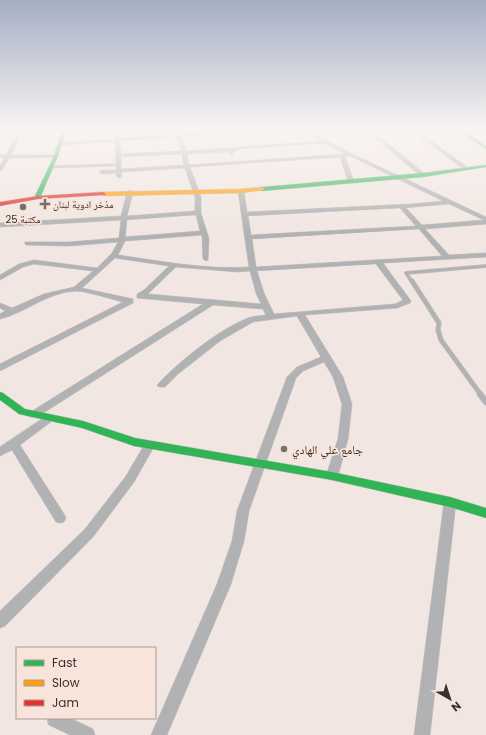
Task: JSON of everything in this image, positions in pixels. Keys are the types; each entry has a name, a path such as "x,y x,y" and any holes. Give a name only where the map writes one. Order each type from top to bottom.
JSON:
{"main road":[{"path":"37,198 54,164"},
{"path":"0,204 21,199 130,192 195,190 241,191 397,177 486,166"},
{"path":"0,395 22,412 48,419 83,425 134,442 332,476 450,502 486,513"}],"street":[{"path":"101,166 102,177 108,178 120,175 119,164"},
{"path":"52,168 101,166 119,168 214,164"},
{"path":"345,164 351,181"},
{"path":"370,164 486,219"},
{"path":"411,164 423,174"},
{"path":"460,164 467,169"},
{"path":"187,166 198,197 198,213 206,239 206,259"},
{"path":"241,191 249,236 249,252 253,269 260,293 271,316"},
{"path":"76,290 114,256 122,240 124,218 130,192"},
{"path":"244,214 402,207 449,202"},
{"path":"402,207 448,258"},
{"path":"0,225 198,213"},
{"path":"249,236 486,222"},
{"path":"27,243 69,244 204,233"},
{"path":"114,256 174,265 234,270 486,256"},
{"path":"0,278 21,265 34,262 98,270"},
{"path":"162,385 174,372 218,339 251,320 271,316 403,304 407,301 379,263"},
{"path":"0,368 147,292 174,265"},
{"path":"0,317 59,291 76,290 130,302"},
{"path":"140,296 267,307"},
{"path":"33,415 210,302"},
{"path":"0,305 12,312"},
{"path":"300,314 338,377 346,404 343,439 332,476"},
{"path":"159,735 224,584 238,541 243,511 292,377 300,369 326,358"},
{"path":"0,452 14,444 48,419"},
{"path":"14,444 60,518"},
{"path":"0,621 89,533 130,479 150,445"},
{"path":"422,735 450,502"},
{"path":"55,719 87,735"}],"lane":[{"path":"486,266 406,273 440,323 438,330 441,340 486,402"}],"traffic: fast":[{"path":"37,198 52,164"},
{"path":"262,189 423,175 486,166"},
{"path":"0,395 22,412 83,425 134,442 332,476 450,502 486,513"}],"traffic: slow":[{"path":"103,194 241,191 262,189"}],"traffic: jam":[{"path":"0,204 64,195 103,194"}],"place":[{"name":"مذخر ادوية لبنان","path":"45,204"},
{"name":"مكتبة 25","path":"23,207"},
{"name":"جامع علي الهادي","path":"284,449"}]}
